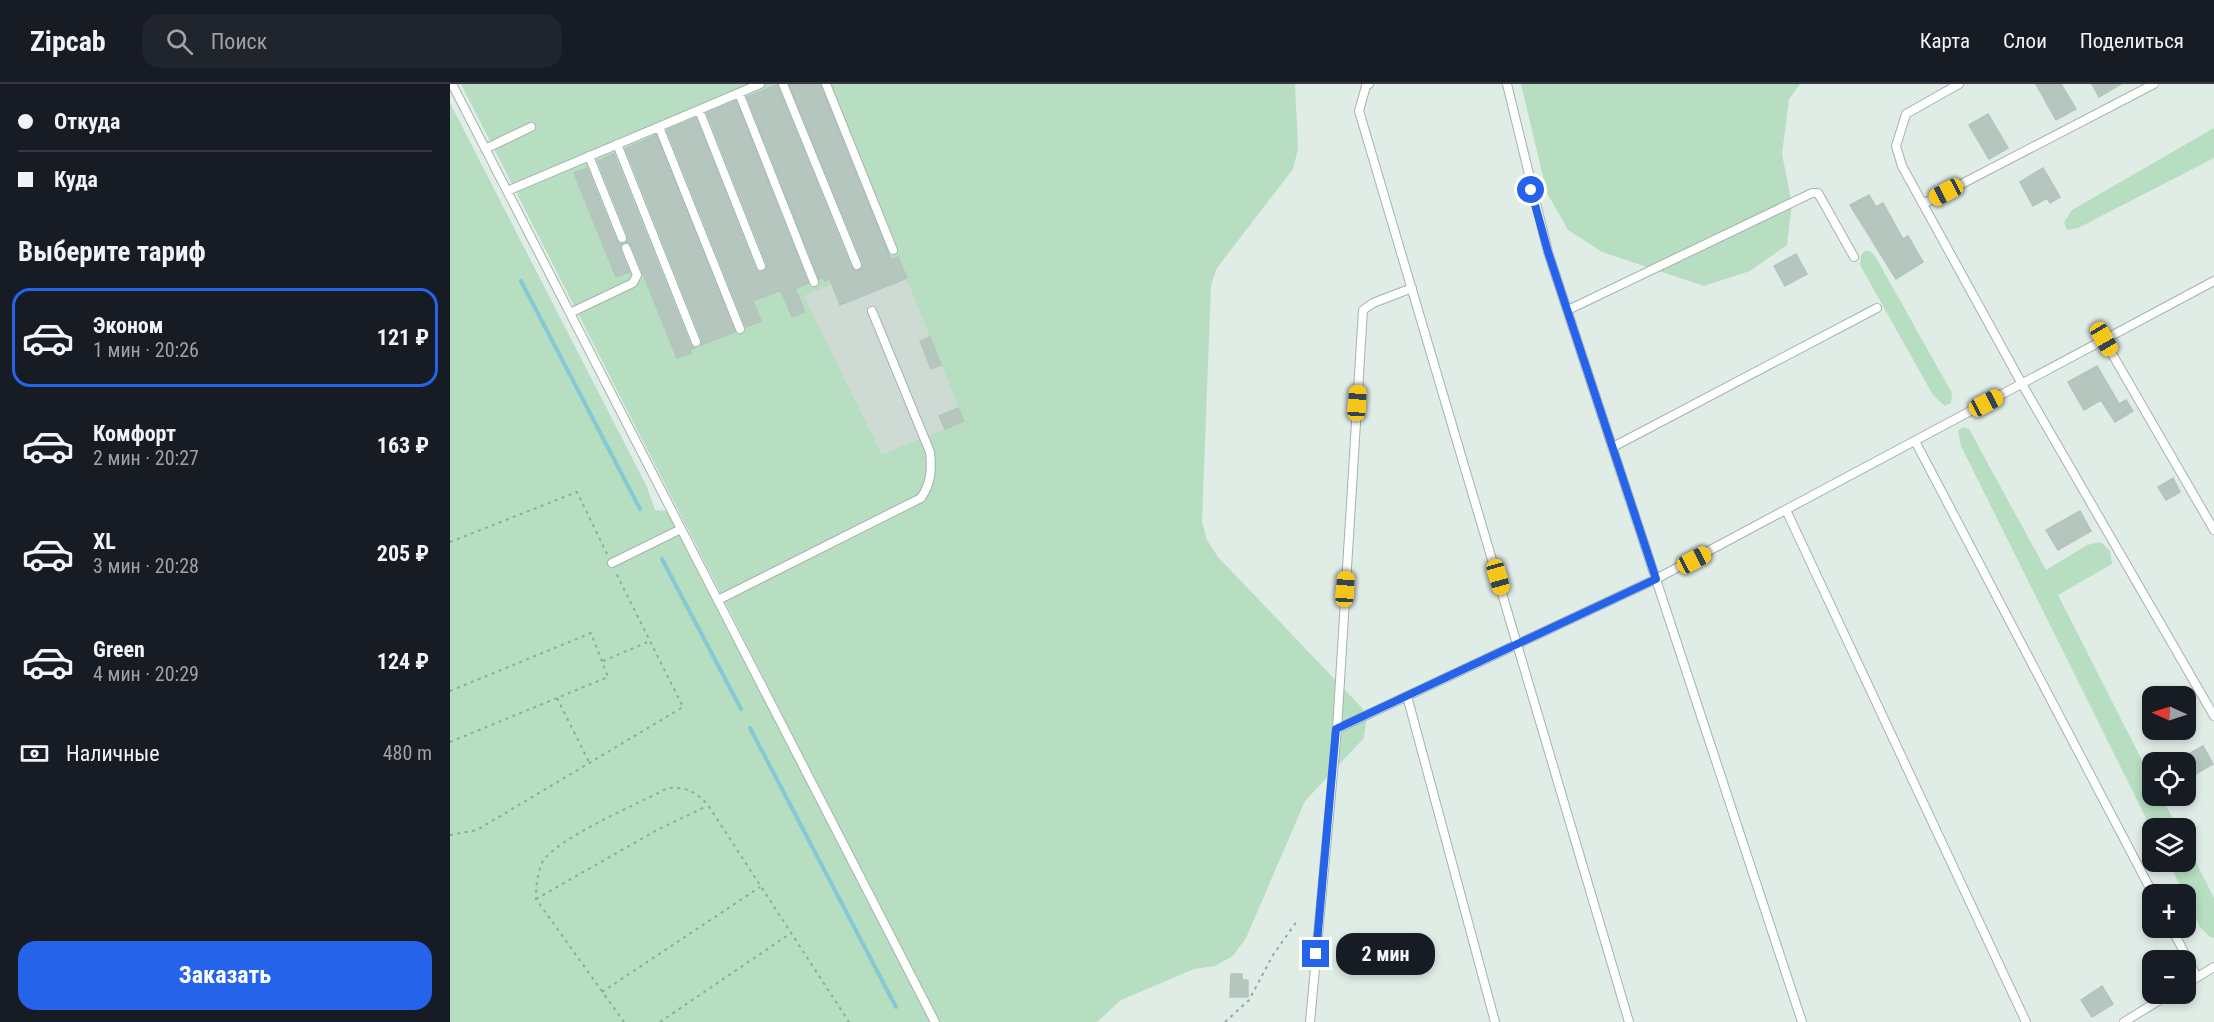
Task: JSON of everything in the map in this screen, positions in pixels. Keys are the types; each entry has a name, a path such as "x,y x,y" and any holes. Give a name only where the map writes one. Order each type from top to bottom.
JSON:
{"lane":[{"path":"452,84 935,1022"},
{"path":"507,191 760,84"},
{"path":"783,84 857,266"},
{"path":"826,84 893,250"},
{"path":"1369,84 1366,86 1359,111 1629,1022"},
{"path":"1507,84 1531,190 1568,310 1802,1022"},
{"path":"1959,84 1906,114 1896,146 1902,166 1925,203 2022,384 2214,716"},
{"path":"1925,203 2154,84"},
{"path":"738,93 814,282"},
{"path":"699,110 761,266"},
{"path":"658,127 740,329"},
{"path":"485,148 531,128"},
{"path":"617,144 696,342"},
{"path":"589,156 622,238"},
{"path":"1568,310 1812,193 1818,193 1854,257"},
{"path":"570,313 633,283 637,275 626,248"},
{"path":"1336,729 1656,579 2214,281"},
{"path":"1310,1022 1336,729 1363,310 1373,303 1412,288"},
{"path":"1613,447 1877,308"},
{"path":"718,600 921,498 927,488 932,466 930,453 872,311"},
{"path":"2104,339 2214,530"},
{"path":"1915,441 2148,884"},
{"path":"1786,510 2026,1022"},
{"path":"612,563 681,529"},
{"path":"1407,696 1495,1022"},
{"path":"2176,938 2197,977 2214,967"},
{"path":"2124,1022 2153,1004"}],"path":[{"path":"450,542 577,492 683,707 477,830 450,836"},
{"path":"450,691 591,633 608,676 450,742"},
{"path":"602,661 650,641"},
{"path":"557,698 589,763"},
{"path":"624,1022 536,899 537,879 543,861 557,846 668,788 684,788 696,792 708,805 849,1022"},
{"path":"536,899 657,830 708,805"},
{"path":"602,992 761,887"},
{"path":"1225,1022 1249,1000 1273,956 1297,921"},
{"path":"660,1022 790,933"}],"shaded area":[{"path":"898,257 964,421 882,454 804,296"}],"green space":[{"path":"461,84 1295,84 1298,149 1293,169 1217,268 1211,285 1202,522 1207,540 1218,557 1363,709 1366,722 1364,738 1305,801 1246,938 1233,956 1215,966 1194,969 1121,1000 1097,1022 939,1022","holes":["898,258 964,421 882,454 804,296"]},
{"path":"1521,84 1800,84 1789,99 1782,154 1792,204 1787,245 1750,271 1704,286 1602,252 1568,230 1547,193"},
{"path":"450,103 647,487 655,510 667,511 674,516 932,1022 450,1022"},
{"path":"2214,128 2214,158 2078,228 2067,230 2064,222 2072,210"},
{"path":"1865,251 1870,251 1875,256 1952,393 1951,403 1945,406 1933,395 1860,265 1861,255"},
{"path":"1963,427 1969,429 2046,570 2087,545 2101,542 2110,551 2112,564 2058,595 2142,760 2142,806 2166,806 2173,818 2146,818 1961,446 1958,431"},
{"path":"2196,863 2214,898 2214,937 2211,938 2200,927 2196,919 2196,884 2179,884 2173,872 2196,872"}],"building":[{"path":"789,84 820,84 891,260 898,257 907,278 840,305 830,279 825,281 823,277 819,279 747,97 777,85 851,267 859,271 863,263"},
{"path":"2036,84 2061,84 2076,109 2056,120"},
{"path":"2092,84 2121,84 2099,97"},
{"path":"736,101 808,283 795,289 805,312 792,317 781,290 753,301 761,321 746,327 667,130 696,118 755,268 764,271 767,264 707,113"},
{"path":"1988,114 2008,148 1989,159 1969,125"},
{"path":"656,135 735,332 701,345 702,340 626,149"},
{"path":"614,154 690,344 695,348 690,350 691,353 677,358 632,246 626,242 628,236 598,161"},
{"path":"587,168 616,240 622,244 620,250 629,272 616,277 574,173"},
{"path":"2043,168 2060,197 2050,203 2047,198 2033,206 2020,182"},
{"path":"1869,195 1876,207 1883,203 1903,239 1908,236 1923,262 1896,279 1850,205"},
{"path":"1796,254 1807,274 1785,286 1774,266"},
{"path":"930,337 941,365 931,369 920,341"},
{"path":"2097,366 2119,404 2126,400 2133,411 2115,422 2101,400 2084,410 2068,382"},
{"path":"958,408 964,421 945,429 939,416"},
{"path":"2173,478 2180,492 2166,500 2158,487"},
{"path":"2080,511 2091,531 2058,550 2046,530"},
{"path":"2203,746 2213,764 2196,774 2196,752 2192,752"},
{"path":"1231,974 1242,974 1242,980 1248,980 1248,997 1230,997"},
{"path":"2102,986 2113,1004 2092,1017 2081,1000"}],"waterway":[{"path":"521,281 640,509"},
{"path":"662,559 741,709"},
{"path":"750,728 896,1007"}],"route":[{"path":"1316,954 1336,729 1656,579 1548,252 1531,190"}]}
